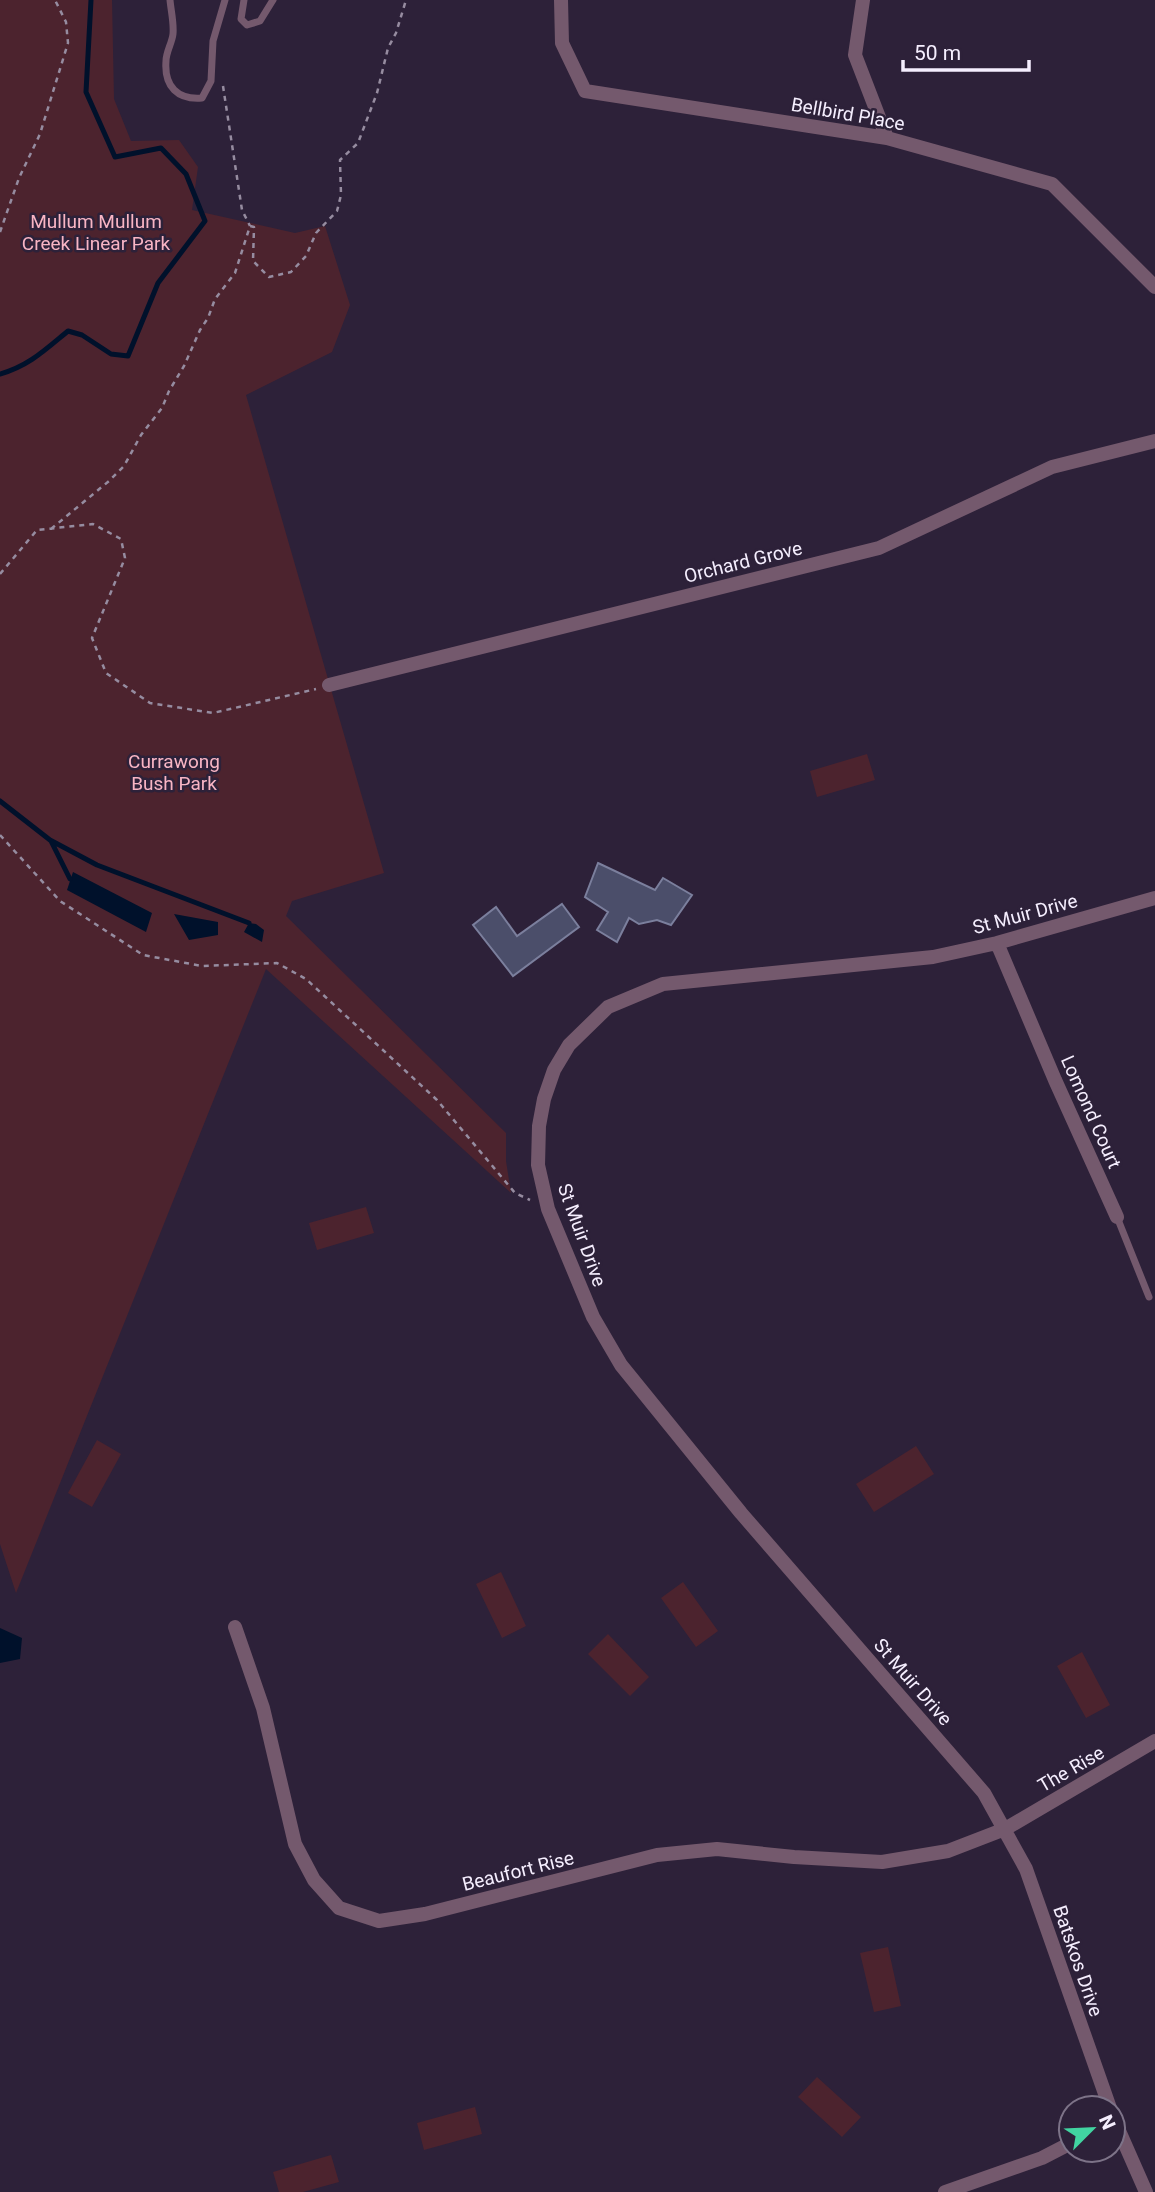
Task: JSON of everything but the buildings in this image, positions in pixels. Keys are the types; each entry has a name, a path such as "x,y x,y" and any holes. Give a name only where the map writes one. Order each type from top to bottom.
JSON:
{"street":[{"name":"Bellbird Place","path":"561,0 562,43 585,91 887,138 1052,184 1155,287"},
{"path":"863,0 855,55 887,138"},
{"name":"Orchard Grove","path":"329,685 879,548 1052,467 1155,441"},
{"name":"St Muir Drive","path":"1005,1829 984,1793 741,1513 621,1365 593,1317 548,1209 538,1165 539,1126 544,1099 554,1070 569,1045 608,1007 663,984 933,957 998,943 1155,898"},
{"name":"Lomond Court","path":"998,943 1055,1080 1117,1217"},
{"name":"Beaufort Rise","path":"235,1627 263,1708 295,1844 314,1880 339,1908 379,1921 425,1914 657,1855 717,1849 882,1862 948,1852 1005,1829"},
{"name":"The Rise","path":"1005,1829 1155,1741"},
{"name":"Batskos Drive","path":"1005,1829 1026,1869 1104,2094"},
{"path":"945,2192 1057,2150"},
{"name":"Batskos Drive","path":"1127,2150 1146,2192"}],"lane":[{"path":"170,0 173,34 166,60 168,78 177,94 188,99 202,98 211,81 213,41 225,0"},
{"path":"244,0 241,19 247,25 260,21 273,0"},
{"name":"Lomond Court","path":"1117,1217 1149,1297"}],"path":[{"path":"0,232 19,178 40,134 68,43 66,22 55,0"},
{"path":"211,81 222,82 242,210 250,226 254,227 253,261 269,277 291,272 306,256 316,233 337,211 341,195 340,160 358,144 406,0"},
{"path":"51,529 124,466 141,435 162,408 215,299 235,273 250,226"},
{"path":"0,574 37,530 93,524 121,539 125,558 92,638 106,673 150,703 213,712 329,685"},
{"path":"0,835 60,901 143,955 202,966 277,963 306,979 438,1100 515,1193 548,1209"}],"green space":[{"name":"Currawong Bush Park","path":"0,0 112,0 114,99 131,141 179,140 198,167 192,210 295,233 325,226 350,305 332,352 246,395 384,873 292,901 286,916 506,1133 506,1161 511,1193 266,969 16,1593 0,1544"},
{"path":"867,754 875,780 817,797 810,771"},
{"path":"366,1207 374,1233 317,1250 309,1223"},
{"path":"97,1440 121,1454 92,1507 68,1493"},
{"path":"916,1446 934,1474 874,1512 856,1484"},
{"path":"501,1572 526,1626 502,1638 476,1584"},
{"path":"683,1582 718,1631 696,1647 661,1598"},
{"path":"608,1634 649,1677 630,1696 588,1654"},
{"path":"1082,1652 1110,1705 1086,1718 1057,1666"},
{"path":"888,1947 901,2006 874,2012 860,1953"},
{"path":"817,2077 861,2117 842,2137 798,2097"},
{"path":"475,2107 482,2134 424,2150 417,2123"},
{"path":"331,2155 339,2182 303,2192 279,2192 273,2172"}],"water":[{"path":"73,872 152,913 146,932 67,890"},
{"path":"174,914 218,922 218,935 189,940"},
{"path":"249,923 264,930 262,942 244,932"},
{"path":"0,1628 22,1638 20,1659 0,1663"}],"waterway":[{"path":"0,374 28,362 68,331 82,335 111,354 128,356 158,283 205,221 186,174 161,148 115,157 86,92 91,0"},
{"path":"0,801 50,840 97,865 249,923"},
{"path":"51,841 70,879"}],"park label":[{"name":"Mullum Mullum Creek Linear Park","path":"96,232"}]}
